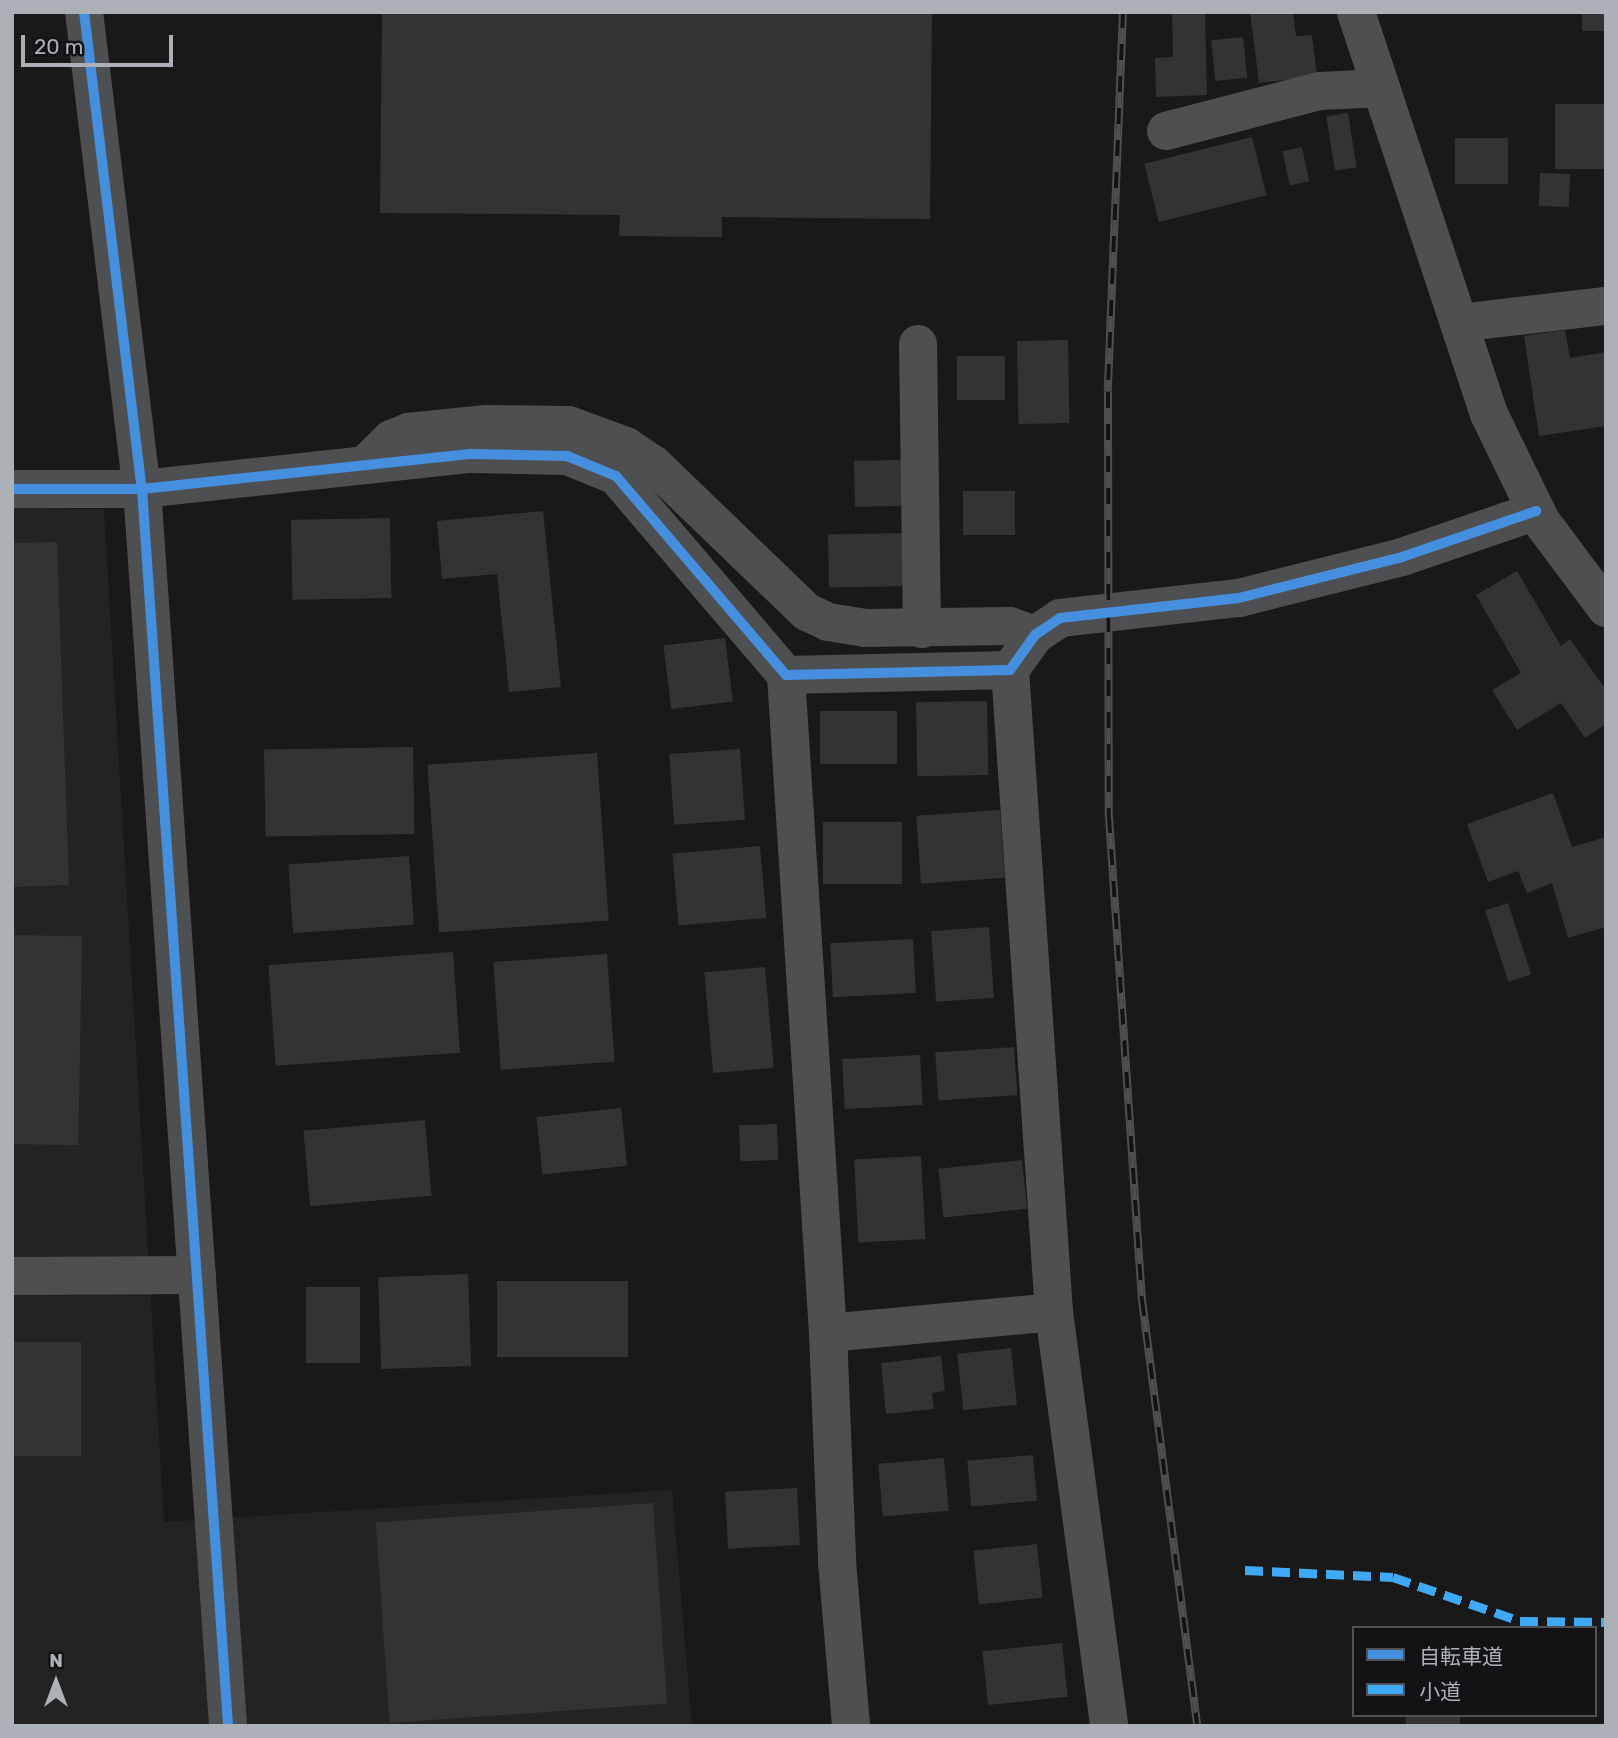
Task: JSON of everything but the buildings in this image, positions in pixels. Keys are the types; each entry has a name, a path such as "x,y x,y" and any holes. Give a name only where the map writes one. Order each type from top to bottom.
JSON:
{"street":[{"path":"84,12 142,489 228,1726"},
{"path":"1356,12 1489,414 1536,511 1606,608"},
{"path":"1166,131 1320,91 1381,88"},
{"path":"1459,323 1606,306"},
{"path":"918,344 922,629"},
{"path":"365,465 391,439 408,432 528,422 584,429 626,446 653,464 807,612 840,627 922,629 1010,626 1035,635"},
{"path":"12,489 142,489 365,465 526,453 567,456 593,463 616,476 786,675 828,1334 837,1562 850,1726"},
{"path":"1109,1726 1054,1312 1010,670 1035,635 1060,618 1239,597 1309,582 1402,557 1536,511"},
{"path":"786,675 1010,670"},
{"path":"12,1276 197,1275"},
{"path":"828,1334 1054,1312"}],"shaded area":[{"path":"12,508 104,509 164,1522 672,1490 692,1726 12,1726"}],"railway":[{"path":"1123,12 1108,392 1109,817 1142,1300 1197,1726"}],"marked path":[{"path":"1245,1570 1393,1577 1520,1621 1606,1622"}],"cycle path":[{"path":"84,12 142,489 228,1726"},
{"path":"12,489 142,489 472,454 567,456 616,476 786,675 1010,670 1035,635 1060,618 1239,598 1402,557 1536,511"}]}
